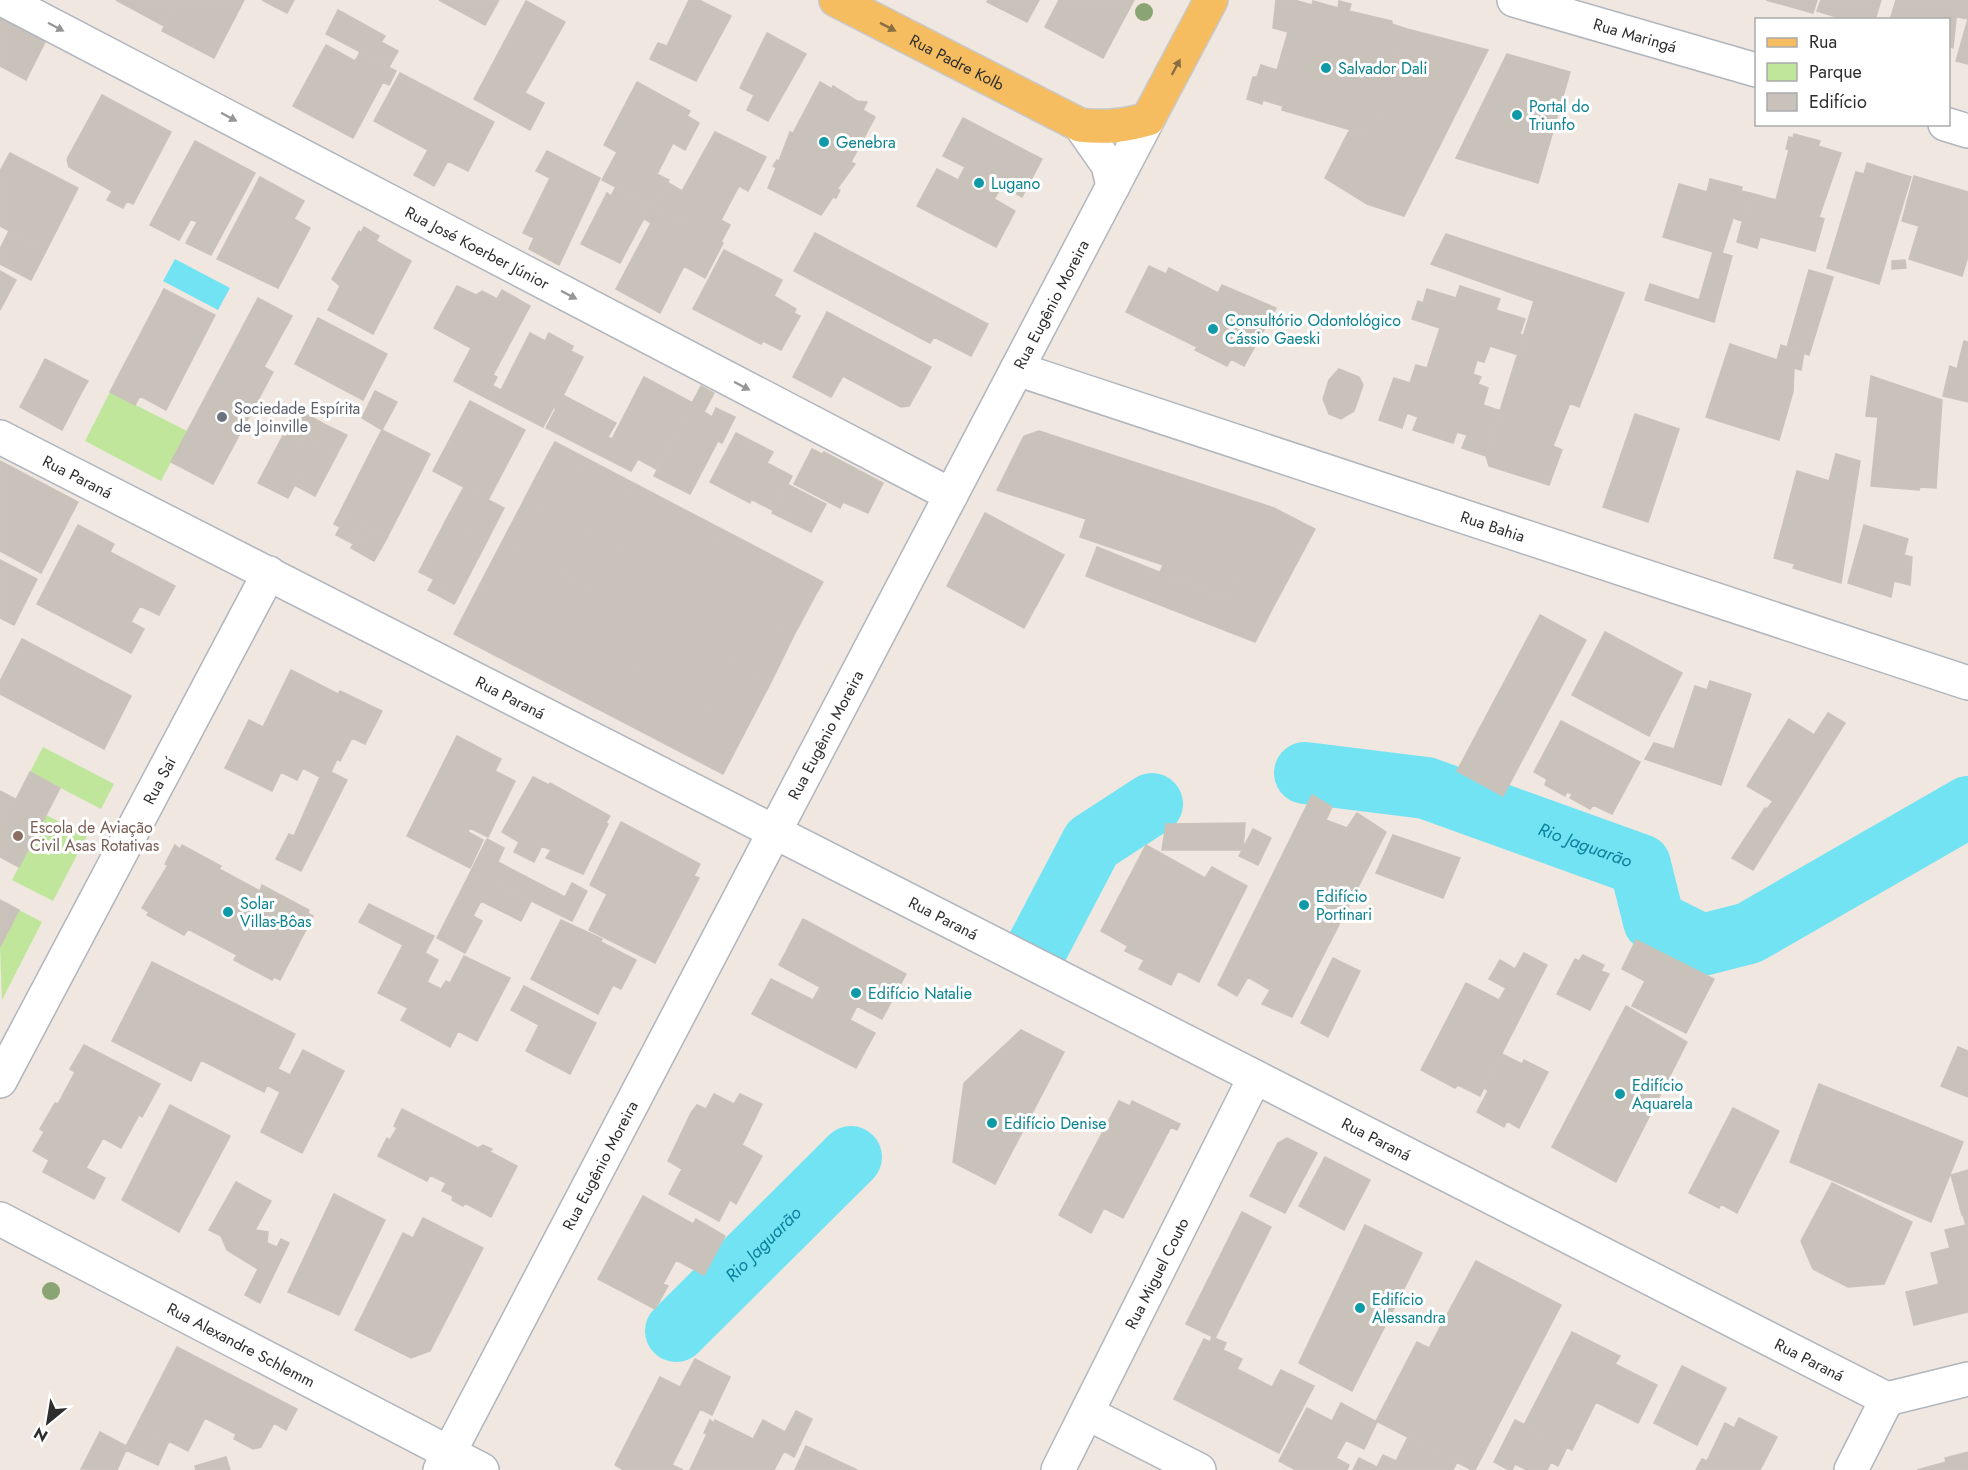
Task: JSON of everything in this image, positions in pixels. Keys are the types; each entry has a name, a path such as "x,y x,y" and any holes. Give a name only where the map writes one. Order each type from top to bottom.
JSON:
{"main road":[{"name":"Rua Padre Kolb","path":"836,0 1080,125 1102,128 1125,126 1149,119"},
{"name":"Rua Eugênio Moreira","path":"1149,119 1210,0"}],"street":[{"name":"Rua José Koerber Júnior","path":"4,0 951,495"},
{"name":"Rua Maringá","path":"1514,0 1755,70"},
{"name":"Rua Eugênio Moreira","path":"445,1461 1149,119"},
{"name":"Rua Padre Kolb","path":"1080,125 1108,165 1113,186"},
{"path":"1950,126 1968,131"},
{"name":"Rua Bahia","path":"1017,369 1968,682"},
{"name":"Rua Paraná","path":"0,437 1887,1399"},
{"name":"Rua Saí","path":"0,1082 269,573"},
{"name":"Rua Miguel Couto","path":"1058,1470 1255,1077"},
{"name":"Rua Alexandre Schlemm","path":"0,1219 445,1461 482,1470"},
{"path":"1851,1470 1887,1399 1968,1379"},
{"path":"1087,1413 1199,1470"}],"green space":[{"path":"110,392 187,431 161,481 85,441"},
{"path":"43,747 114,784 101,809 30,772"},
{"path":"46,815 87,836 53,901 12,880"},
{"path":"19,910 42,922 2,1000 0,947"}],"water":[{"path":"175,259 230,288 218,310 163,281"}],"building":[{"path":"116,0 178,0 164,26"},
{"path":"178,0 244,0 214,58 162,31"},
{"path":"262,0 294,0 287,13"},
{"path":"439,0 499,0 485,25"},
{"path":"689,0 699,0 731,16 696,81 650,59 658,43 667,46"},
{"path":"988,0 1039,0 1027,22 987,2"},
{"path":"1059,0 1134,0 1103,58 1045,27"},
{"name":"Salvador Dali","path":"1276,0 1294,0 1312,5 1313,1 1338,8 1339,1 1351,4 1349,11 1392,21 1392,24 1407,29 1400,52 1396,51 1392,63 1377,59 1366,96 1381,101 1378,113 1382,114 1375,137 1282,110 1283,106 1263,100 1262,104 1247,99 1253,77 1257,77 1261,65 1277,70 1288,32 1273,28"},
{"path":"1766,0 1817,0 1813,13"},
{"path":"1821,0 1881,0 1876,18 1840,18 1817,11"},
{"path":"1896,0 1958,0 1953,48 1950,47 1950,18 1891,18"},
{"path":"1958,0 1968,0 1968,19 1957,17"},
{"path":"526,1 565,22 525,93 544,103 530,130 474,99"},
{"path":"338,10 385,36 381,42 398,51 389,67 326,34"},
{"path":"0,11 48,36 26,80 0,66"},
{"path":"1968,19 1968,64 1956,61"},
{"path":"1407,29 1488,50 1404,216 1367,204 1325,178 1350,129 1375,137 1382,114 1378,113 1381,101 1366,96 1377,59 1392,63 1396,51 1400,52"},
{"path":"767,33 806,54 768,121 747,110 754,95 740,88"},
{"path":"326,45 355,61 360,52 396,71 389,85 383,82 353,138 293,106"},
{"name":"Portal do Triunfo","path":"1507,54 1570,72 1538,183 1456,158"},
{"path":"400,73 494,122 468,171 448,161 434,186 414,175 428,150 374,121"},
{"path":"637,82 690,111 687,116 699,123 685,150 673,143 657,174 669,180 654,207 602,180 617,152 604,145"},
{"name":"Genebra","path":"820,82 832,89 833,86 857,101 867,102 863,110 875,117 851,162 855,164 837,189 840,190 836,198 833,197 821,215 768,188 776,168 773,166 777,160 779,161 790,132 793,133"},
{"path":"102,95 171,132 133,204 127,201 123,208 107,200 112,191 69,167 67,159"},
{"name":"Lugano","path":"963,118 1042,159 1022,197 1002,186 994,199 1015,211 996,247 917,206 937,169 958,180 965,167 943,156"},
{"path":"715,132 766,157 748,191 739,186 721,220 730,225 721,242 654,207 667,182 682,191"},
{"path":"1794,134 1820,141 1818,146 1841,153 1819,217 1824,219 1815,251 1760,237 1757,248 1737,242 1750,193 1776,200 1789,150 1786,149 1789,137 1793,138"},
{"path":"195,141 255,173 211,255 186,243 197,222 191,219 179,240 150,225"},
{"path":"547,151 600,178 559,265 529,249 534,238 523,233 550,178 536,171"},
{"path":"10,153 78,188 46,251 0,226 0,171"},
{"path":"1867,163 1911,177 1879,284 1827,268 1856,172 1864,174"},
{"path":"1914,176 1968,192 1968,256 1962,276 1909,259 1919,226 1902,221"},
{"path":"260,177 304,201 294,219 310,228 278,288 217,259"},
{"path":"1710,179 1742,187 1741,191 1751,193 1742,221 1733,218 1722,253 1732,256 1714,322 1645,300 1650,284 1699,300 1713,252 1663,237 1679,184 1707,192"},
{"path":"616,187 651,205 620,263 581,244 607,193 611,196"},
{"path":"651,205 723,243 705,278 684,266 660,313 616,289 651,223 644,219"},
{"path":"364,227 379,236 376,241 411,261 373,334 328,310 340,286 332,279 359,231 361,233"},
{"path":"9,231 46,251 31,280 0,264 0,249"},
{"path":"815,233 988,324 971,356 934,337 930,343 794,271"},
{"path":"1446,234 1624,293 1579,407 1570,403 1553,446 1562,450 1549,485 1489,466 1486,456 1534,301 1431,264"},
{"path":"724,250 782,280 774,296 796,309 794,313 800,316 781,350 763,341 761,344 693,309"},
{"path":"1905,260 1906,268 1892,269 1892,261"},
{"name":"Consultório Odontológico Cássio Gaeski","path":"1149,266 1166,274 1169,268 1218,293 1222,285 1276,308 1244,366 1231,359 1227,366 1195,350 1197,347 1126,312"},
{"path":"1809,270 1833,277 1809,355 1787,347"},
{"path":"0,271 16,280 0,310"},
{"path":"457,286 476,295 482,291 497,299 502,290 530,306 493,375 497,377 486,398 454,381 471,348 434,328"},
{"path":"1460,286 1500,299 1496,310 1525,319 1520,334 1525,336 1519,355 1490,346 1484,362 1477,360 1473,374 1481,377 1478,384 1488,388 1483,405 1501,411 1486,456 1462,448 1467,435 1457,432 1453,443 1413,430 1418,417 1407,413 1402,428 1379,420 1394,378 1410,383 1416,365 1427,368 1440,328 1412,319 1418,301 1423,303 1427,289 1456,298"},
{"path":"164,289 215,315 166,410 140,396 135,405 110,392"},
{"name":"Sociedade Espírita de Joinville","path":"258,298 292,316 264,367 273,372 213,484 171,462"},
{"path":"827,312 931,367 909,406 901,407 843,376 831,397 793,377"},
{"path":"318,318 387,354 363,400 295,364"},
{"path":"530,333 545,341 549,333 573,346 571,351 583,357 556,409 554,407 543,427 486,398 493,386 501,390"},
{"path":"1964,341 1968,342 1968,402 1943,396 1950,366 1957,369"},
{"path":"1730,344 1777,360 1781,345 1804,353 1801,370 1794,368 1793,392 1779,440 1706,417"},
{"path":"45,359 88,381 80,395 38,373"},
{"path":"1339,369 1359,377 1363,385 1354,411 1341,419 1329,414 1323,399 1329,380"},
{"path":"38,373 80,395 62,430 20,407"},
{"path":"1871,376 1942,400 1936,488 1920,487 1919,490 1871,486 1878,417 1866,416"},
{"path":"644,377 693,403 656,469 638,459 631,471 546,428 563,395 616,423 608,437 612,439"},
{"path":"701,386 714,393 704,412 712,417 716,408 735,417 722,443 718,441 690,494 654,476"},
{"path":"375,391 397,402 382,430 362,418"},
{"path":"470,401 525,430 488,500 433,471"},
{"path":"297,409 326,425 288,498 258,483"},
{"path":"1635,414 1679,429 1648,522 1603,507"},
{"path":"326,425 347,435 336,456 315,445"},
{"path":"382,430 430,454 420,474 372,449"},
{"path":"1039,431 1274,508 1226,599 1160,572 1163,565 1080,537 1086,519 997,490 1024,436"},
{"path":"736,433 773,452 767,463 792,476 774,511 751,499 750,503 710,482"},
{"path":"302,438 336,456 315,496 281,478"},
{"path":"555,442 823,582 816,594 548,454"},
{"path":"372,449 420,474 381,549 334,524"},
{"path":"812,449 822,454 824,452 883,483 868,513 843,502 840,508 794,484"},
{"path":"548,454 816,594 793,637 525,498"},
{"path":"1836,454 1860,461 1841,583 1793,568 1795,564 1774,558 1797,471 1829,481"},
{"path":"0,461 78,502 41,573 0,551"},
{"path":"787,484 826,504 811,532 772,513"},
{"path":"464,487 504,508 487,541 446,520"},
{"path":"525,498 793,637 771,682 502,542"},
{"path":"1274,508 1315,529 1270,613 1228,595"},
{"path":"985,513 1064,555 1024,628 947,586"},
{"path":"347,514 372,527 361,548 336,535"},
{"path":"446,520 487,541 460,593 419,572"},
{"path":"364,523 388,536 374,561 351,548"},
{"path":"78,525 114,544 110,552 175,586 159,615 140,606 131,622 144,629 131,653 37,604"},
{"path":"1864,525 1908,539 1904,555 1912,557 1910,585 1894,581 1891,597 1848,583"},
{"path":"502,542 771,682 748,726 479,586"},
{"path":"1097,547 1226,599 1228,595 1270,613 1255,642 1086,576"},
{"path":"0,560 37,579 14,625 0,618"},
{"path":"434,579 460,593 454,604 428,590"},
{"path":"479,586 748,726 723,774 454,634"},
{"path":"1540,615 1586,640 1503,796 1457,771"},
{"path":"1605,632 1682,673 1649,736 1572,695"},
{"path":"22,639 131,696 104,749 0,694 0,681"},
{"path":"291,670 338,694 340,691 382,711 365,744 352,738 340,761 337,759 331,772 347,780 301,871 276,859 289,834 294,836 320,777 303,768 297,780 281,772 272,791 225,768 249,720 263,727"},
{"path":"1710,681 1751,694 1721,785 1645,759 1654,743 1674,749 1695,686 1707,690"},
{"path":"1828,713 1845,723 1753,870 1732,858 1765,808 1767,809 1773,801 1747,786 1789,719 1814,735"},
{"path":"1561,721 1640,762 1612,814 1593,805 1590,809 1570,798 1572,794 1567,792 1565,796 1545,785 1547,779 1534,772"},
{"path":"457,736 501,759 495,771 515,781 488,837 470,828 468,832 483,840 470,868 407,836"},
{"name":"Escola de Aviação Civil Asas Rotativas","path":"30,772 60,788 19,867 0,857 0,831"},
{"path":"533,777 549,785 550,783 610,816 583,874 546,858 551,850 542,846 534,862 514,852 519,842 502,832"},
{"name":"Escola de Aviação Civil Asas Rotativas","path":"0,791 46,815 19,867 0,857"},
{"name":"Edifício Portinari","path":"1312,795 1332,807 1326,820 1347,828 1357,813 1386,832 1292,1017 1262,1004 1270,990 1248,977 1237,996 1218,985"},
{"path":"621,822 700,864 694,876 699,878 655,963 589,930 607,894 590,885"},
{"path":"1245,823 1243,850 1162,850 1166,824"},
{"path":"1253,829 1271,838 1258,865 1239,856"},
{"path":"1393,835 1460,858 1443,898 1376,873"},
{"path":"487,839 504,848 498,862 565,897 572,883 587,891 572,921 471,871"},
{"name":"Solar Villas-Bôas","path":"175,845 180,849 182,845 221,866 219,869 260,891 262,885 309,910 308,913 313,916 280,980 274,977 272,980 234,960 237,955 188,929 184,935 147,915 149,912 142,908 168,865 165,864"},
{"path":"1146,845 1205,878 1212,867 1247,886 1199,982 1178,971 1171,985 1139,969 1144,960 1125,951 1128,946 1101,931"},
{"path":"471,871 531,901 521,921 481,901 473,916 482,921 465,953 437,938"},
{"path":"0,900 19,910 0,947"},
{"path":"369,904 434,936 425,953 438,960 427,982 441,989 446,981 450,983 464,956 510,978 477,1041 458,1031 450,1047 401,1020 408,1008 378,993 403,945 359,922"},
{"name":"Edifício Natalie","path":"803,919 906,974 882,1019 857,1006 850,1020 875,1033 856,1068 752,1014 771,979 813,1000 820,987 779,965"},
{"path":"561,920 602,939 601,942 636,960 621,989 613,985 598,1014 531,979"},
{"path":"1636,940 1714,979 1686,1033 1632,1006 1645,981 1622,969"},
{"path":"1524,953 1547,965 1480,1096 1458,1085 1455,1088 1421,1070 1466,983 1499,1000 1506,988 1489,979 1500,960 1515,969"},
{"path":"1583,955 1604,965 1601,971 1609,974 1590,1010 1557,994 1575,959 1579,961"},
{"path":"1333,958 1360,971 1328,1037 1301,1023"},
{"path":"152,962 295,1034 278,1069 290,1075 303,1050 344,1071 302,1153 261,1132 280,1092 267,1085 264,1092 201,1060 191,1081 112,1041"},
{"path":"524,986 596,1023 570,1074 526,1051 539,1025 511,1010"},
{"name":"Edifício Aquarela","path":"1626,1006 1687,1042 1616,1182 1552,1147"},
{"name":"Edifício Denise","path":"1021,1030 1064,1052 995,1184 953,1162 964,1083"},
{"path":"84,1045 160,1084 142,1117 139,1115 121,1148 103,1138 86,1168 105,1178 94,1199 43,1172 49,1160 33,1151 44,1132 40,1129 55,1103 58,1104 75,1072 70,1069"},
{"path":"1958,1047 1968,1051 1968,1097 1941,1086"},
{"path":"1502,1054 1522,1064 1524,1060 1548,1072 1519,1128 1507,1121 1504,1127 1477,1112 1488,1091 1485,1088"},
{"path":"1819,1084 1963,1142 1931,1222 1790,1162"},
{"path":"714,1094 734,1104 740,1094 762,1104 742,1145 762,1156 736,1204 730,1200 719,1221 669,1194 682,1169 668,1161 691,1113 697,1105 706,1109"},
{"path":"1119,1101 1130,1106 1132,1101 1180,1124 1177,1130 1171,1127 1123,1218 1104,1208 1091,1233 1059,1215"},
{"path":"170,1105 230,1136 179,1232 122,1200"},
{"path":"1733,1108 1779,1131 1737,1213 1721,1204 1719,1208 1689,1193"},
{"path":"402,1109 478,1148 483,1145 492,1149 490,1152 517,1166 491,1217 465,1203 463,1206 452,1200 453,1196 442,1191 446,1183 430,1175 427,1181 378,1156 387,1138 390,1140 397,1128 394,1126"},
{"path":"1287,1138 1317,1153 1285,1213 1250,1196 1278,1143"},
{"path":"1325,1157 1370,1180 1344,1230 1299,1206"},
{"path":"1968,1170 1968,1213 1962,1215 1951,1175"},
{"path":"236,1182 271,1201 255,1230 268,1232 267,1243 277,1247 281,1239 289,1243 260,1303 245,1295 258,1269 227,1250 221,1236 209,1230"},
{"path":"1832,1183 1912,1222 1884,1284 1848,1287 1813,1269 1801,1241"},
{"path":"334,1194 385,1220 339,1315 288,1292"},
{"path":"643,1196 693,1224 696,1219 725,1236 704,1275 676,1260 663,1284 668,1286 655,1309 598,1279"},
{"path":"1242,1212 1271,1227 1215,1338 1186,1324"},
{"path":"1968,1213 1968,1312 1914,1325 1906,1292 1939,1284 1931,1253 1950,1248 1945,1230 1966,1225 1963,1215"},
{"path":"423,1218 483,1248 430,1351 411,1358 355,1330 403,1233 413,1238"},
{"name":"Edifício Alessandra","path":"1365,1225 1422,1253 1352,1391 1299,1363"},
{"path":"1476,1261 1561,1305 1475,1470 1472,1470 1376,1421 1417,1342 1429,1348"},
{"path":"1572,1332 1620,1356 1615,1364 1657,1385 1638,1423 1596,1402 1572,1450 1524,1425"},
{"path":"1212,1337 1226,1343 1223,1350 1242,1359 1237,1369 1272,1387 1281,1370 1314,1386 1279,1453 1174,1399 1204,1339 1210,1342"},
{"path":"177,1347 297,1409 286,1430 274,1423 261,1447 253,1449 234,1439 236,1434 205,1418 188,1451 137,1425"},
{"path":"695,1359 730,1377 712,1415 700,1409 672,1465 683,1470 624,1470 615,1465 660,1377 680,1387"},
{"path":"1682,1366 1726,1388 1697,1445 1654,1423"},
{"path":"1341,1403 1377,1422 1364,1449 1346,1440 1336,1458 1349,1465 1347,1470 1296,1470 1279,1461 1307,1408 1332,1421"},
{"path":"796,1411 812,1419 794,1457 784,1451 774,1470 690,1470 707,1434 704,1433 710,1420 714,1423 715,1420 753,1439 763,1420 785,1432"},
{"path":"1739,1418 1777,1437 1760,1470 1696,1470 1702,1459 1707,1461 1725,1423 1734,1428"},
{"path":"1515,1420 1567,1447 1558,1466 1551,1462 1547,1470 1527,1470 1515,1464 1512,1470 1509,1470 1494,1462"},
{"path":"137,1425 169,1441 158,1465 126,1450 117,1470 81,1469 100,1432 126,1446"},
{"path":"1408,1437 1457,1462 1453,1470 1353,1470 1359,1458 1377,1467 1383,1455 1396,1461"},
{"path":"806,1446 857,1470 795,1470"},
{"path":"1968,1452 1968,1470 1917,1470 1946,1462 1945,1458"},
{"path":"226,1457 230,1470 196,1470 195,1466"}],"waterway":[{"name":"Rio Jaguarão","path":"1305,773 1426,788 1640,865 1654,921 1702,945 1749,933 1968,807"},
{"name":"Rio Jaguarão","path":"1038,946 1092,843 1152,804"},
{"name":"Rio Jaguarão","path":"676,1331 851,1157"}],"place":[{"name":"Salvador Dali","path":"1326,68"},
{"name":"Portal do Triunfo","path":"1517,115"},
{"name":"Genebra","path":"824,142"},
{"name":"Lugano","path":"979,183"},
{"name":"Consultório Odontológico Cássio Gaeski","path":"1213,329"},
{"name":"Sociedade Espírita de Joinville","path":"222,417"},
{"name":"Escola de Aviação Civil Asas Rotativas","path":"18,836"},
{"name":"Edifício Portinari","path":"1304,905"},
{"name":"Solar Villas-Bôas","path":"228,912"},
{"name":"Edifício Natalie","path":"856,993"},
{"name":"Edifício Aquarela","path":"1620,1094"},
{"name":"Edifício Denise","path":"992,1123"},
{"name":"Edifício Alessandra","path":"1360,1308"}]}
